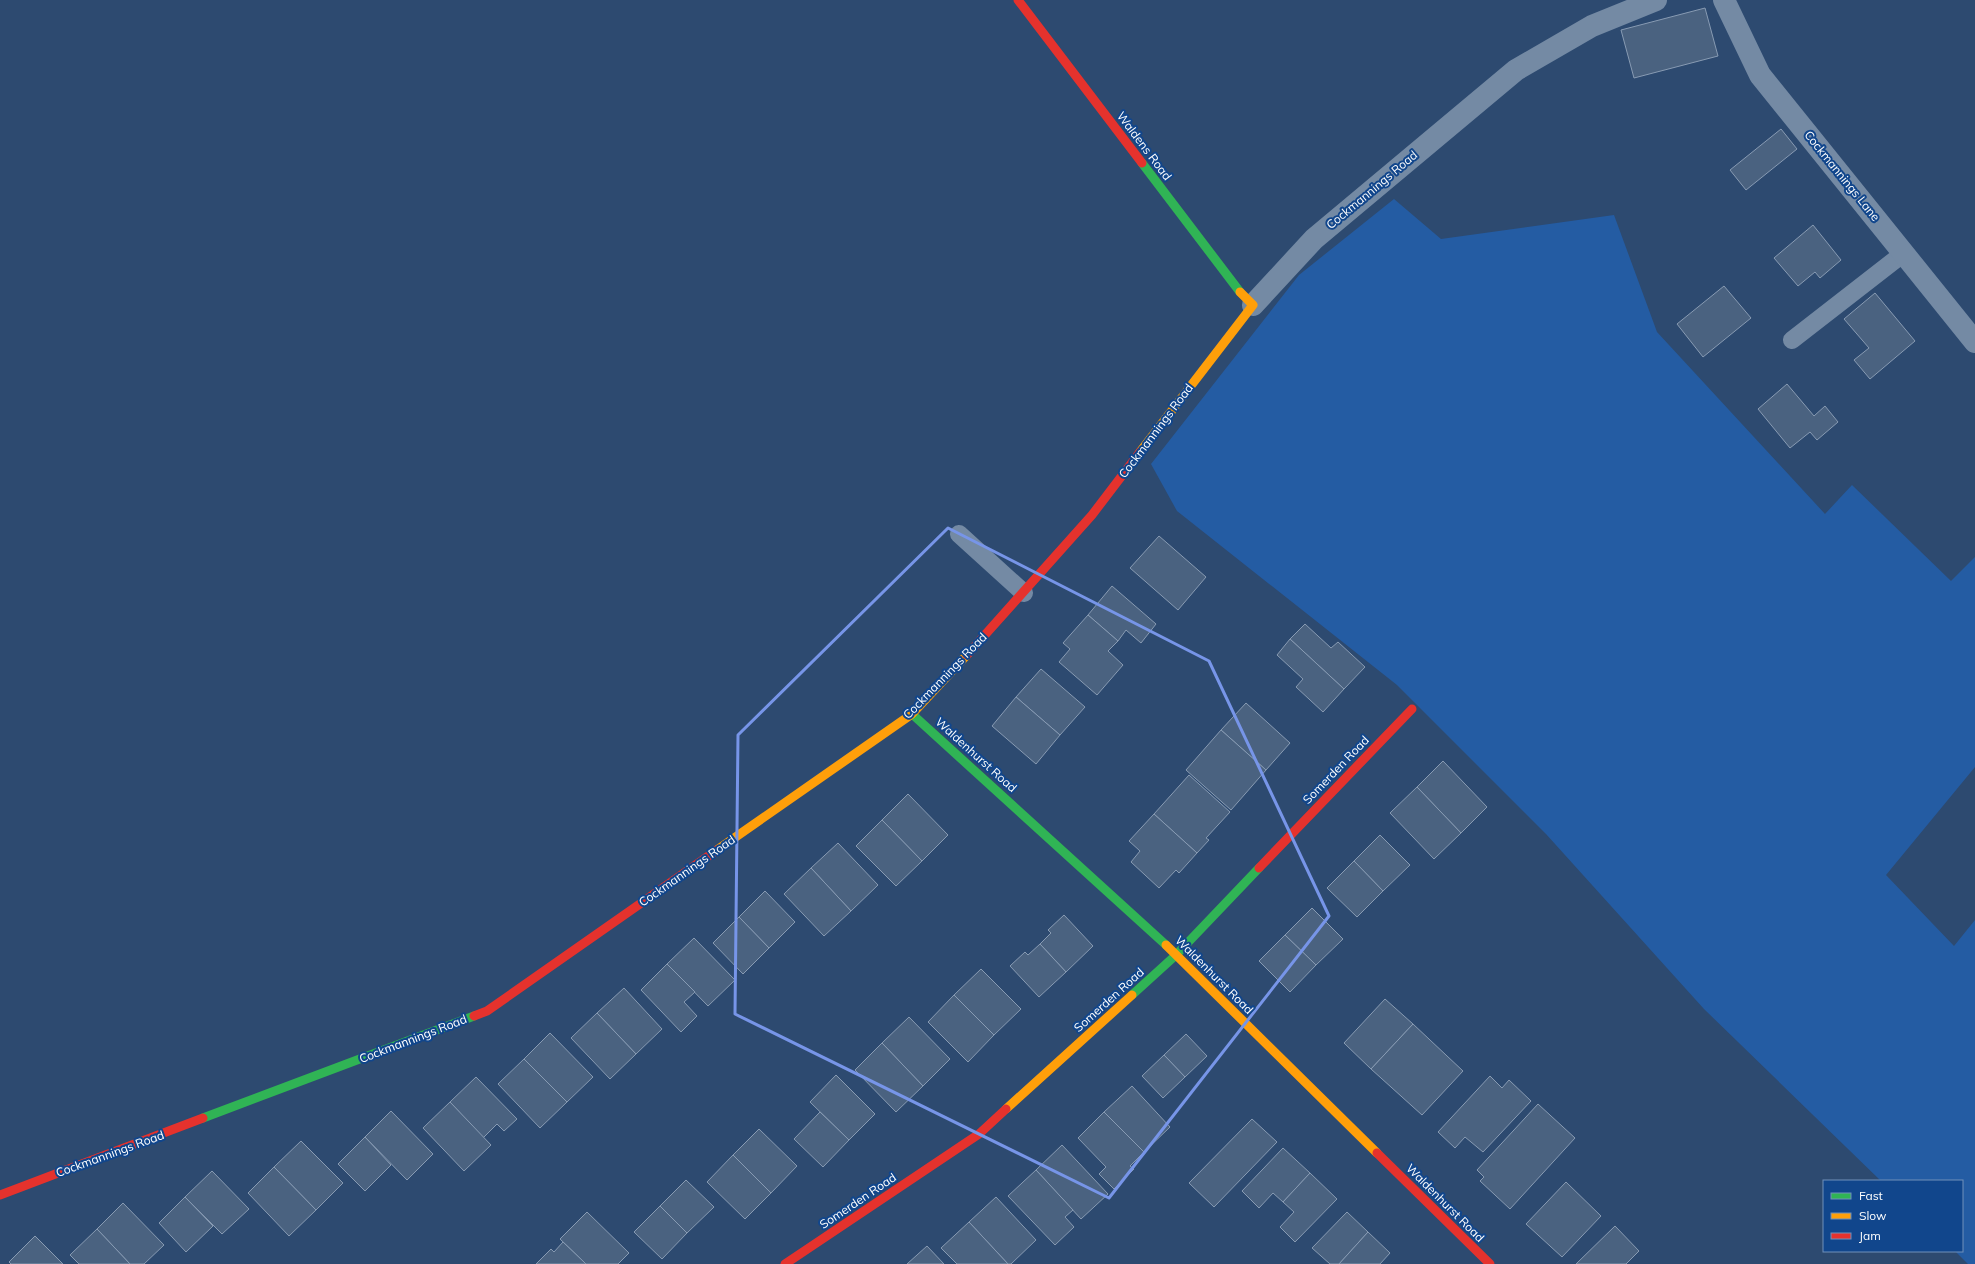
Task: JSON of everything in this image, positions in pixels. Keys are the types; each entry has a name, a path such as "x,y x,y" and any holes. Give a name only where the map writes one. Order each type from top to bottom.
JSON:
{"street":[{"name":"Waldens Road","path":"1018,0 1241,294 1253,305"},
{"name":"Cockmannings Road","path":"0,1195 487,1011 912,714 1024,593 1092,515 1253,305 1314,239 1516,70 1592,26 1656,0"},
{"name":"Cockmannings Lane","path":"1724,0 1760,75 1975,342"},
{"name":"Somerden Road","path":"785,1264 980,1134 1176,955 1412,709"},
{"name":"Waldenhurst Road","path":"912,714 1176,955 1490,1264"}],"lane":[{"path":"1792,340 1904,253"},
{"path":"959,534 1024,593"}],"highlighted area":[{"path":"948,528 1209,661 1329,916 1109,1198 735,1014 738,735"}],"shaded area":[{"path":"1394,199 1441,239 1614,215 1657,332 1825,514 1852,485 1951,581 1975,557 1975,767 1886,875 1954,946 1975,920 1975,1264 1968,1264 1956,1252 1963,1252 1963,1180 1880,1180 1704,1009 1546,834 1397,685 1177,511 1151,464 1299,275"}],"building":[{"path":"1705,8 1718,56 1634,78 1621,30"},
{"path":"1781,129 1797,149 1746,190 1730,170"},
{"path":"1813,225 1841,260 1820,278 1815,272 1798,286 1774,258"},
{"path":"1724,286 1751,318 1703,357 1677,324"},
{"path":"1875,293 1915,341 1870,379 1854,360 1869,348 1844,319"},
{"path":"1787,384 1814,416 1825,406 1838,422 1817,440 1810,432 1790,448 1758,409"},
{"path":"1159,536 1206,577 1178,610 1130,568"},
{"path":"1112,586 1156,624 1141,643 1126,630 1118,641 1088,615"},
{"path":"1088,615 1118,641 1108,651 1123,665 1097,695 1059,662 1070,649 1063,643"},
{"path":"1305,624 1331,648 1338,642 1365,667 1344,689 1290,639"},
{"path":"1290,639 1344,689 1323,712 1296,687 1303,679 1277,655"},
{"path":"1041,669 1085,707 1060,735 1016,697"},
{"path":"1016,697 1060,735 1036,764 992,726"},
{"path":"1246,703 1290,743 1266,770 1221,730"},
{"path":"1221,730 1266,770 1231,810 1186,770"},
{"path":"1443,761 1487,807 1461,833 1417,787"},
{"path":"1189,775 1230,812 1206,838 1209,840 1197,853 1154,814"},
{"path":"1417,787 1461,833 1434,859 1390,813"},
{"path":"908,794 948,835 922,861 882,820"},
{"path":"1154,814 1197,853 1179,873 1176,870 1159,888 1131,862 1140,851 1129,841"},
{"path":"882,820 922,861 896,886 856,846"},
{"path":"1380,835 1410,865 1383,891 1354,861"},
{"path":"838,843 878,885 851,911 811,868"},
{"path":"1354,861 1383,891 1357,917 1327,888"},
{"path":"811,868 851,911 824,936 784,894"},
{"path":"765,891 795,922 769,948 739,917"},
{"path":"1312,908 1343,939 1316,965 1285,935"},
{"path":"1064,915 1093,946 1066,972 1040,944 1051,933 1048,930"},
{"path":"739,917 769,948 743,974 713,943"},
{"path":"1285,935 1316,965 1290,992 1259,961"},
{"path":"694,938 735,980 708,1006 667,964"},
{"path":"1040,944 1066,972 1039,997 1010,966 1025,952 1028,955"},
{"path":"667,964 695,992 684,1002 697,1016 681,1032 641,990"},
{"path":"981,969 1021,1009 994,1035 954,995"},
{"path":"624,988 662,1029 636,1054 597,1013"},
{"path":"954,995 994,1035 968,1062 928,1022"},
{"path":"1385,999 1413,1024 1371,1069 1344,1043"},
{"path":"597,1013 636,1054 610,1079 571,1038"},
{"path":"909,1017 950,1059 923,1086 882,1043"},
{"path":"1413,1024 1463,1071 1422,1115 1371,1069"},
{"path":"550,1033 593,1077 567,1102 524,1059"},
{"path":"1186,1034 1207,1056 1185,1077 1164,1055"},
{"path":"882,1043 923,1086 896,1112 855,1070"},
{"path":"1164,1055 1185,1077 1163,1098 1142,1076"},
{"path":"524,1059 567,1102 540,1128 498,1084"},
{"path":"836,1075 875,1114 849,1140 810,1102"},
{"path":"1490,1076 1502,1088 1509,1080 1531,1101 1483,1152 1465,1137 1455,1148 1438,1132"},
{"path":"476,1077 517,1119 504,1131 497,1124 483,1138 450,1102"},
{"path":"1132,1086 1170,1127 1144,1152 1104,1112"},
{"path":"450,1102 491,1145 464,1171 423,1128"},
{"path":"1538,1104 1575,1138 1510,1209 1480,1181 1484,1177 1477,1170"},
{"path":"391,1111 433,1154 407,1180 365,1137"},
{"path":"820,1112 849,1140 823,1167 794,1139"},
{"path":"1104,1112 1144,1152 1130,1166 1134,1169 1114,1189 1099,1174 1106,1167 1078,1138"},
{"path":"1252,1119 1277,1142 1214,1207 1189,1183"},
{"path":"759,1129 797,1166 771,1193 733,1155"},
{"path":"365,1137 391,1165 365,1191 338,1164"},
{"path":"301,1141 343,1183 316,1210 274,1167"},
{"path":"1062,1145 1108,1194 1081,1219 1036,1170"},
{"path":"1283,1148 1310,1173 1283,1202 1273,1193 1259,1208 1242,1191"},
{"path":"733,1155 771,1193 745,1219 707,1182"},
{"path":"274,1167 316,1210 289,1236 248,1193"},
{"path":"1036,1170 1073,1210 1065,1217 1074,1227 1055,1245 1008,1196"},
{"path":"212,1171 249,1209 222,1234 185,1197"},
{"path":"1310,1173 1337,1199 1295,1242 1280,1227 1294,1212 1283,1202"},
{"path":"686,1180 714,1207 687,1233 660,1206"},
{"path":"1566,1182 1601,1216 1562,1257 1526,1224"},
{"path":"185,1197 213,1226 186,1252 159,1223"},
{"path":"996,1197 1036,1240 1011,1264 1008,1264 969,1222"},
{"path":"123,1203 164,1245 144,1264 130,1264 97,1229"},
{"path":"660,1206 687,1233 662,1259 634,1232"},
{"path":"587,1212 629,1253 618,1264 586,1264 560,1239"},
{"path":"1347,1212 1368,1232 1339,1264 1330,1264 1312,1248"},
{"path":"969,1222 1008,1264 957,1264 941,1248"},
{"path":"1615,1226 1639,1251 1626,1264 1576,1264"},
{"path":"97,1229 130,1264 79,1264 70,1255"},
{"path":"1368,1232 1390,1253 1380,1264 1339,1264"},
{"path":"35,1236 63,1264 11,1264 9,1262"},
{"path":"563,1242 586,1264 536,1264 551,1249 554,1252"},
{"path":"927,1246 944,1264 907,1264"}],"traffic: fast":[{"path":"1142,163 1240,292"},
{"path":"912,714 1166,945"},
{"path":"1132,995 1176,955 1259,868"},
{"path":"203,1118 474,1016"}],"traffic: slow":[{"path":"1140,452 1253,305 1240,292"},
{"path":"717,850 912,714 967,655"},
{"path":"1166,945 1377,1153"},
{"path":"1006,1109 1132,995"}],"traffic: jam":[{"path":"1018,0 1142,163"},
{"path":"967,655 1092,515 1140,452"},
{"path":"1259,868 1412,709"},
{"path":"474,1016 487,1011 717,850"},
{"path":"785,1264 979,1134 1006,1109"},
{"path":"0,1195 203,1118"},
{"path":"1377,1153 1490,1264"}]}
